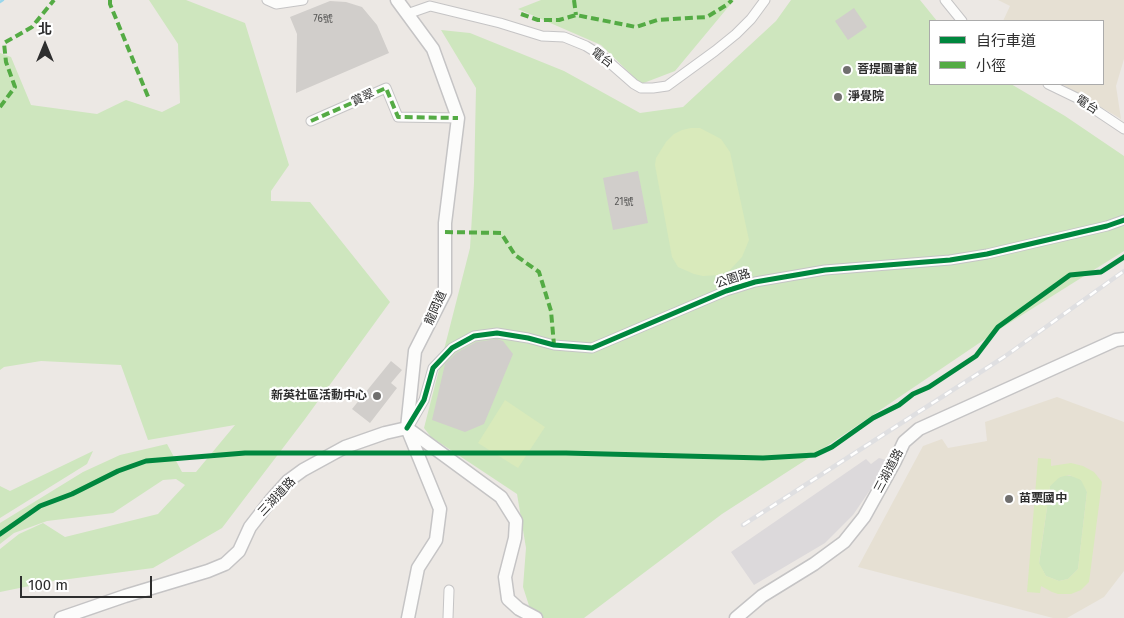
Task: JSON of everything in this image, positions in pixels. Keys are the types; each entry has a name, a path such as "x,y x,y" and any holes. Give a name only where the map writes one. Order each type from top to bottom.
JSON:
{"street":[{"path":"267,0 276,4 303,0"},
{"name":"龍岡道","path":"397,0 434,49 458,118 444,223 445,292 416,351 407,428 440,509 436,540 418,568 408,618"},
{"name":"電台","path":"407,14 430,6 500,23 542,36 564,37 586,46 602,56 634,84 642,88 653,88 667,86 715,51 736,34 765,0"},
{"path":"946,0 961,20"},
{"name":"電台","path":"1050,85 1079,99 1124,129"},
{"name":"賞翠","path":"311,121 386,88 398,117 458,118"},
{"name":"公園路","path":"407,428 424,400 433,368 452,348 474,336 497,333 554,345 592,348 726,291 755,282 825,270 950,260 987,254 1124,220"},
{"name":"三湖道路","path":"736,618 762,596 814,564 844,542 864,517 896,461 904,442 919,429 1116,340 1124,339"},
{"path":"407,428 501,497 516,521 515,538 505,577 508,599 519,609 536,618"},
{"name":"三湖道路","path":"61,618 208,571 224,564 238,551 250,527 288,481 303,470 345,447 385,433 407,428"},
{"path":"448,618 449,590"}],"shaded area":[{"path":"998,0 1124,0 1124,59 1116,86 1121,119 1064,85 1104,85 1104,20 1003,20 1010,6"},
{"name":"苗栗國中","path":"1057,397 1124,422 1124,571 1104,597 1067,618 1053,618 858,567 923,446 942,439 948,448 987,441 985,422"},
{"path":"879,458 886,460 887,465 853,515 825,543 754,585 731,552 866,459 871,464"}],"green space":[{"path":"149,0 186,0 245,23 289,165 271,191 271,201 310,202 390,302 305,419 222,528 153,568 54,581 0,592 0,549 19,534 43,523 65,537 158,514 185,485 176,479 163,480 113,513 47,521 14,533 0,544 0,523 83,472 120,455 167,444 182,472 196,472 235,425 148,440 121,365 41,361 4,367 0,370 0,53 11,57 31,105 97,114 126,100 162,112 180,103 178,44"},
{"path":"541,0 734,0 675,71 641,84 601,45 518,9"},
{"path":"791,0 920,0 936,20 929,20 929,85 1013,85 1065,116 1124,156 1124,251 1003,327 818,452 722,514 584,618 540,618 532,615 523,587 526,548 517,494 431,437 424,428 470,248 474,183 476,88 441,30 470,33 564,71 640,113 683,107 776,21"},
{"path":"691,128 700,128 721,139 730,152 749,240 742,257 730,270 719,275 703,276 694,274 678,267 672,257 655,165 656,158 666,142 674,134"},
{"path":"505,400 545,427 518,468 478,443"},
{"path":"93,451 87,464 0,518 0,486 10,491"},
{"path":"1038,458 1051,459 1051,466 1071,463 1083,466 1094,472 1102,482 1089,582 1081,590 1071,594 1058,594 1041,586 1040,593 1027,592","holes":["1069,475 1081,480 1087,492 1078,569 1068,579 1059,581 1046,576 1039,563 1050,486 1060,477"]},
{"path":"1064,475 1078,477 1084,483 1087,492 1078,569 1068,579 1059,581 1046,576 1039,564 1050,486 1056,479"}],"building":[{"path":"330,1 346,2 362,7 377,25 389,53 296,93 297,34 290,17"},
{"path":"854,8 867,27 848,40 835,21"},
{"path":"638,171 648,223 613,230 603,178"},
{"path":"497,339 503,341 513,354 484,424 465,432 432,420 445,364 456,353 476,342"},
{"name":"新英社區活動中心","path":"391,361 402,370 391,383 397,388 370,423 352,409"}],"railway":[{"path":"743,525 1004,357 1124,271"}],"marked path":[{"path":"0,107 15,87 6,62 4,43 32,27 54,0"},
{"path":"110,0 149,99"},
{"path":"574,0 576,15"},
{"path":"521,14 538,20 559,20 576,15 636,27 657,20 707,17 732,0"},
{"path":"311,121 386,88 398,117 458,118"},
{"path":"445,232 501,233 515,255 539,272 551,311 554,345"}],"cycle path":[{"path":"407,428 424,400 433,368 452,348 474,336 497,333 554,345 592,348 726,291 755,282 825,270 950,260 987,254 1107,226 1124,220"},
{"path":"0,534 40,506 72,494 118,471 146,461 245,453 566,453 763,458 815,455 832,447 873,418 899,405 913,394 929,387 976,356 998,327 1070,275 1101,272 1124,257"}],"place":[{"name":"菩提圖書館","path":"847,70"},
{"name":"淨覺院","path":"838,97"},
{"name":"新英社區活動中心","path":"377,396"},
{"name":"苗栗國中","path":"1009,499"}]}
